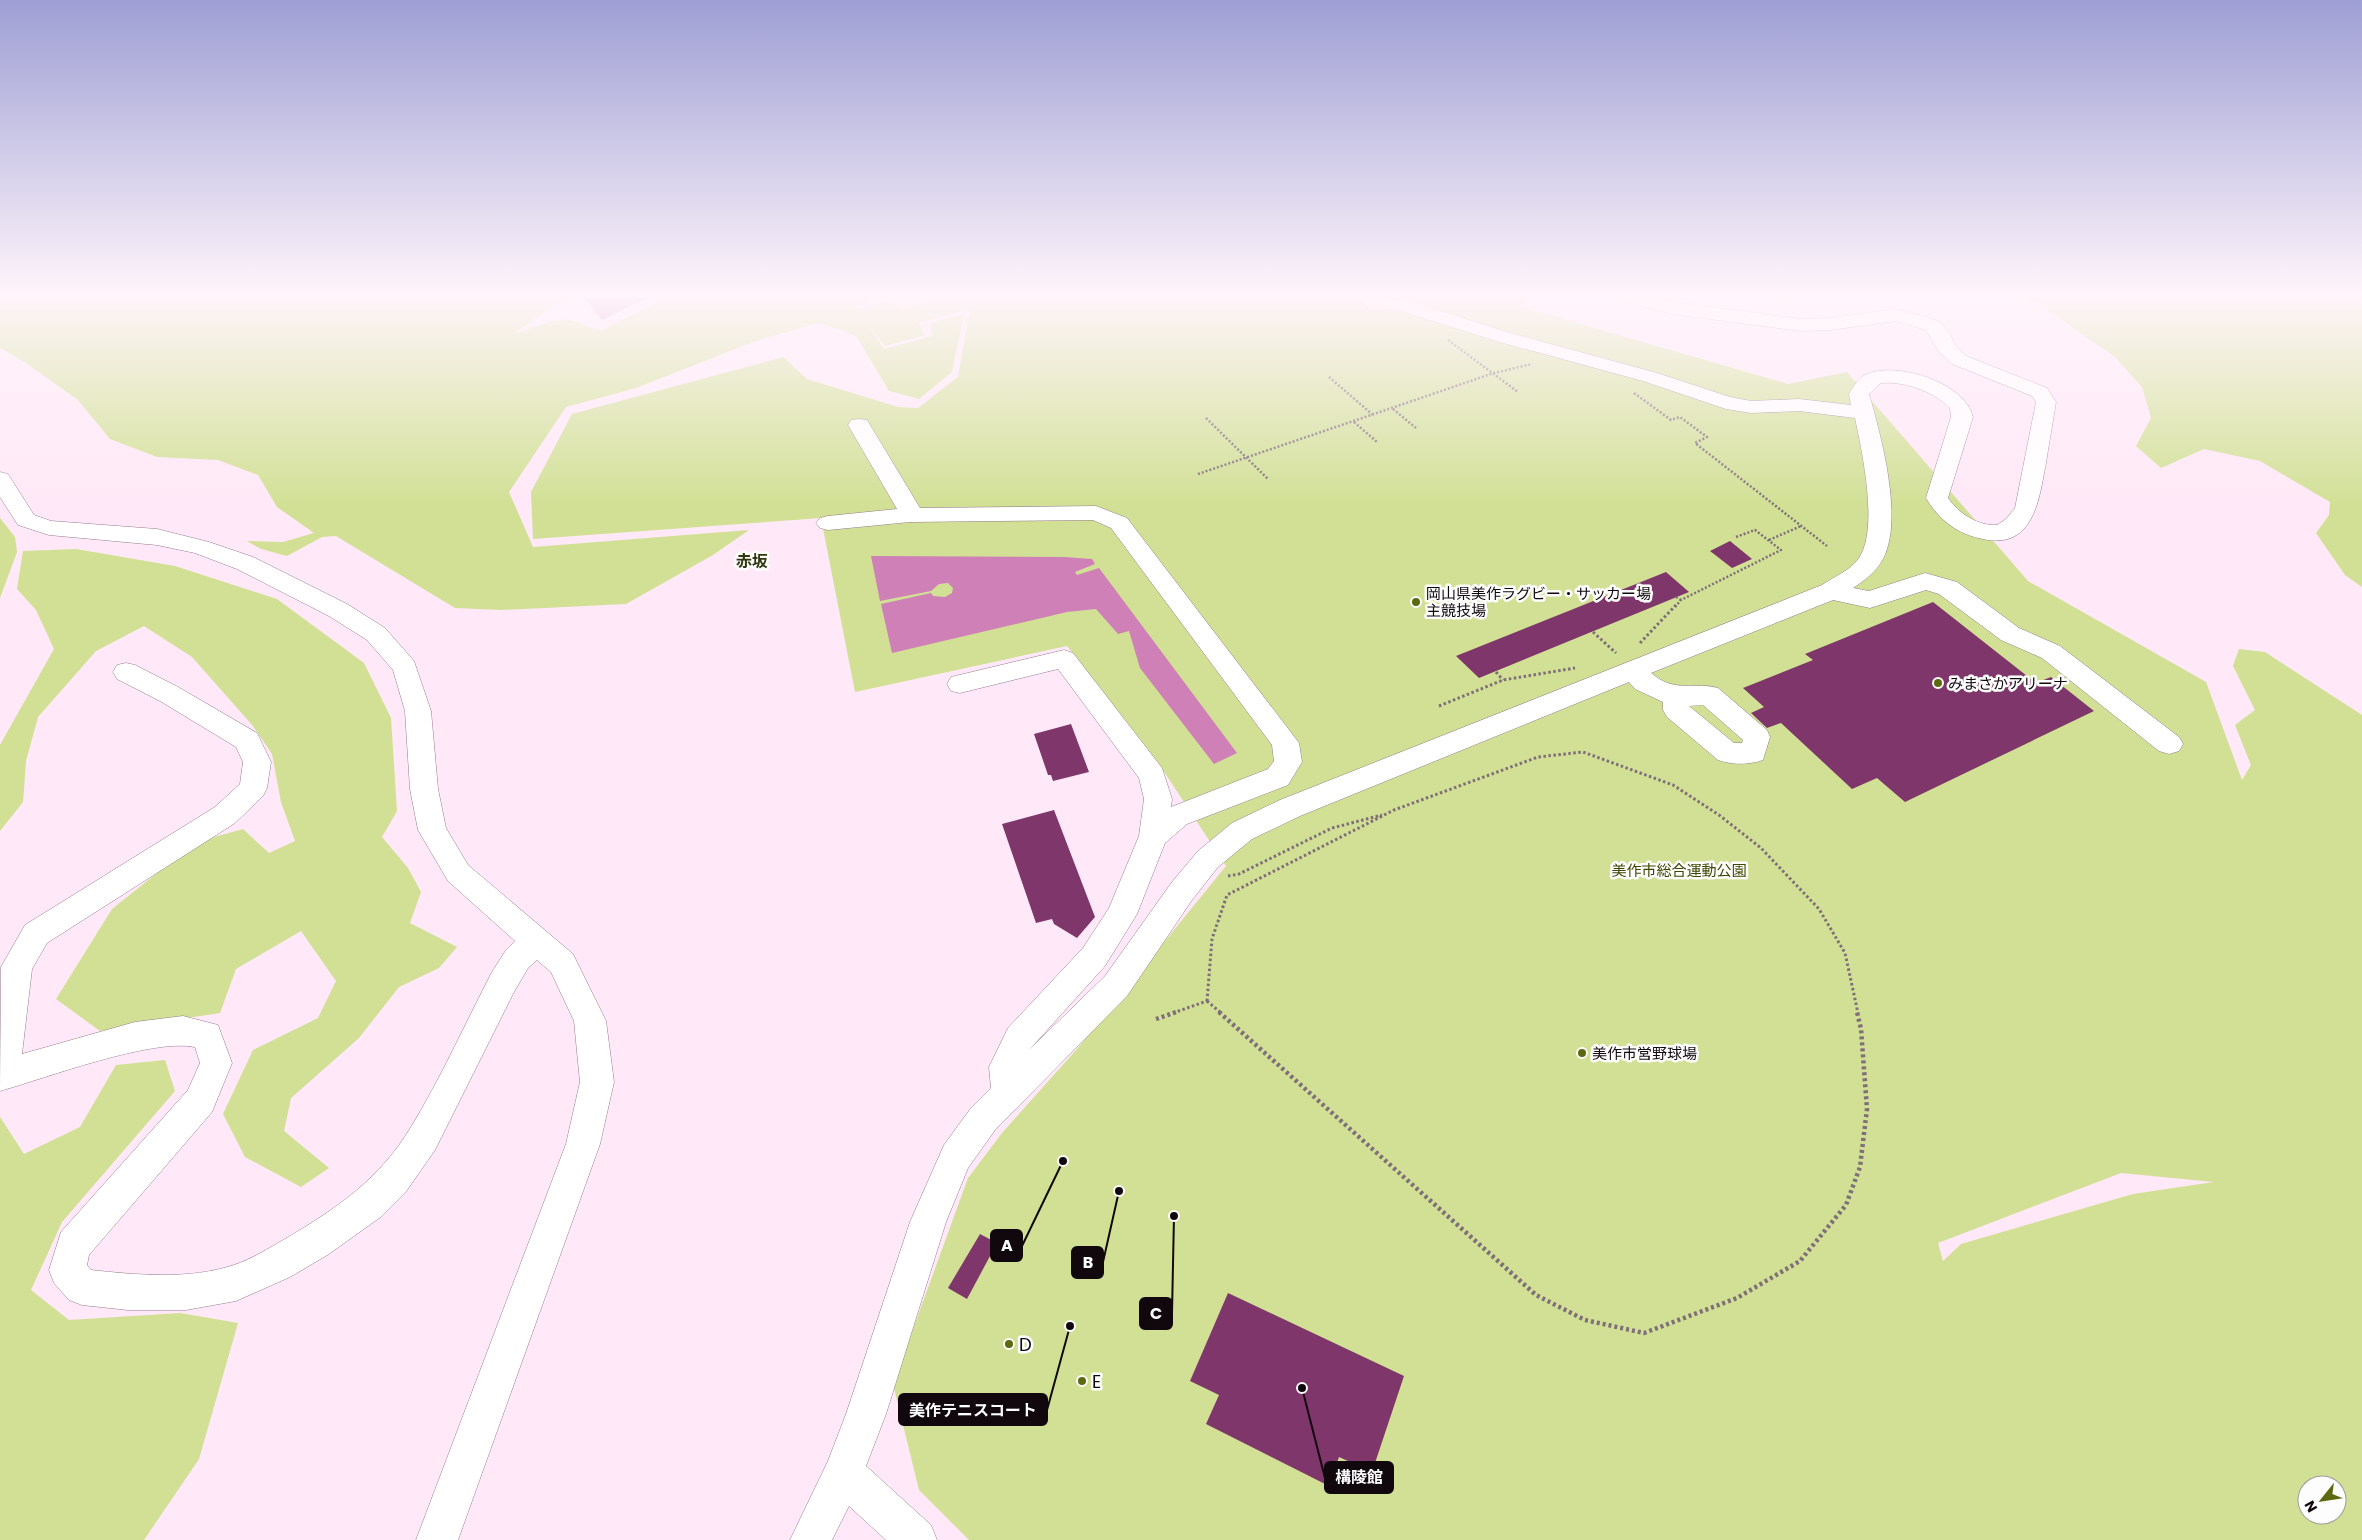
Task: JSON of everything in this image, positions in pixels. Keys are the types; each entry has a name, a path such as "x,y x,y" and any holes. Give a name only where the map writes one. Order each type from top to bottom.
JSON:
{"street":[{"path":"1605,365 1650,377 1726,403 1751,407 1799,405 1864,413"},
{"path":"811,1540 843,1473 866,1414 928,1222 956,1157 982,1119 1116,986 1182,891 1208,859 1242,831 1332,790 1628,665 1831,591 1855,574 1872,558 1882,510 1859,394 1865,384 1879,377 1897,377 1934,388 1950,397 1960,407 1962,417 1937,498 1943,509 1952,518 1969,527 1990,532 2007,530 2018,521 2026,508 2046,402 2040,392 1971,365"},
{"path":"859,425 907,503 910,516"},
{"path":"0,479 26,520 49,528 157,537 201,547 245,563 338,610 376,634 405,667 418,711 424,789 432,830 458,873 562,963 590,1021 597,1082 583,1144 437,1540"},
{"path":"828,523 910,516 1096,512 1119,523 1285,743 1288,762 1278,776 1177,816 1153,836"},
{"path":"1831,591 1870,600 1925,581 1948,588 2010,634 2051,652 2169,744"},
{"path":"960,684 1064,659 1136,752 1152,776 1158,799 1153,836 1122,914 1094,957 1019,1038 1006,1067 1008,1092"},
{"path":"1628,665 1644,682 1677,697"},
{"path":"0,1076 8,1048 18,966 36,934 225,815 253,788 258,762 247,740 169,694 126,672"},
{"path":"0,1076 135,1037 183,1030 207,1035 216,1063 200,1101 74,1245 68,1270 82,1287 128,1292 186,1292 236,1283 277,1264 316,1241 370,1204 394,1181 423,1139 503,982 517,959 535,941"},
{"path":"843,1473 916,1540"}],"path":[{"path":"1483,365 1518,392"},
{"path":"1198,474 1494,373 1527,365"},
{"path":"1329,377 1373,415"},
{"path":"1632,391 1671,420 1680,417 1707,437 1695,442 1826,546"},
{"path":"1392,408 1416,428"},
{"path":"1206,418 1268,479"},
{"path":"1354,421 1377,442"},
{"path":"1769,540 1801,526"},
{"path":"1593,632 1628,665 1681,600 1781,550 1755,530 1736,537"},
{"path":"1676,597 1681,600"},
{"path":"1438,706 1502,680 1577,668"},
{"path":"1496,672 1502,680"},
{"path":"1207,1001 1536,1295 1585,1320 1644,1333 1737,1298 1800,1261 1846,1205 1860,1167 1866,1109 1861,1029 1845,953 1820,908 1790,876 1761,848 1719,815 1672,785 1583,752 1538,757 1388,813 1332,828 1239,874 1220,878 1227,872"},
{"path":"1207,1001 1212,939 1227,895 1388,813"},
{"path":"1156,1019 1207,1001"}],"green space":[{"name":"美作市総合運動公園","path":"29,365 695,365 636,388 566,407 509,492 533,547 749,530 713,555 626,604 501,610 455,608 336,536 322,537 287,556 261,549 247,541 283,542 314,533 277,507 258,475 218,460 157,457 110,439 78,400"},
{"name":"美作市総合運動公園","path":"754,365 792,365 807,379 898,407 918,408 958,377 960,365 1722,365 1788,384 1847,372 2028,581 2206,682 2242,780 2251,765 2235,725 2255,710 2233,666 2239,649 2265,652 2362,715 2362,1540 969,1540 919,1490 893,1384 968,1178 1002,1133 1077,1049 1226,866 1157,761 1067,646 855,692 821,518 533,539 531,492 572,414","holes":["2121,1173 2214,1182 2133,1194 1961,1244 1943,1261 1938,1243"]},
{"name":"美作市総合運動公園","path":"874,365 953,365 952,372 919,399 889,391"},
{"path":"2122,365 2362,365 2362,587 2345,575 2316,533 2329,515 2330,502 2260,461 2204,449 2161,468 2136,446 2151,418 2142,387"},
{"path":"0,518 15,537 17,552 0,598"},
{"path":"76,549 175,566 277,599 364,663 391,718 397,811 382,837 408,868 421,892 410,923 457,947 439,968 399,987 359,1038 291,1098 284,1131 329,1168 301,1187 245,1157 223,1114 253,1050 318,1018 336,981 301,931 236,969 220,1013 100,1031 56,999 112,909 196,842 243,829 269,853 295,841 281,802 272,754 253,726 192,657 144,626 96,651 38,717 26,761 23,802 0,831 0,745 54,649 36,610 17,589 23,551"},
{"path":"165,1060 175,1091 62,1222 31,1290 69,1320 180,1313 238,1323 199,1459 144,1540 0,1540 0,1117 24,1154 80,1127 116,1065"}],"shaded area":[{"path":"871,556 1064,557 1092,559 1095,564 1075,572 1077,575 1099,568 1237,753 1214,764 1140,668 1129,631 1118,634 1096,609 1067,612 892,653 881,604 931,593 933,596 945,597 952,593 953,588 948,583 939,584 931,591 880,601"}],"building":[{"path":"1730,541 1752,559 1732,568 1710,551"},
{"path":"1666,572 1689,592 1479,678 1456,656"},
{"name":"みまさかアリーナ","path":"1933,602 2036,683 2051,677 2094,711 1905,802 1877,778 1852,789 1781,723 1767,728 1751,713 1764,707 1743,688 1813,660 1805,654"},
{"path":"1071,724 1089,772 1053,781 1051,775 1048,775 1034,734"},
{"path":"1054,810 1095,917 1077,938 1054,924 1052,919 1036,923 1002,824"},
{"path":"980,1234 997,1243 967,1299 948,1288"},
{"path":"1228,1293 1404,1376 1372,1472 1339,1457 1329,1486 1206,1424 1219,1395 1190,1381"}],"place":[{"name":"岡山県美作ラグビー・サッカー場 主競技場","path":"1416,602"},
{"name":"みまさかアリーナ","path":"1938,683"},
{"name":"美作市営野球場","path":"1582,1053"},
{"name":"A","path":"1063,1161"},
{"name":"B","path":"1119,1191"},
{"name":"C","path":"1174,1216"},
{"name":"美作テニスコート","path":"1070,1326"},
{"name":"D","path":"1009,1344"},
{"name":"E","path":"1082,1381"},
{"name":"構陵館","path":"1302,1388"}],"district":[{"name":"赤坂","path":"752,561"}]}
